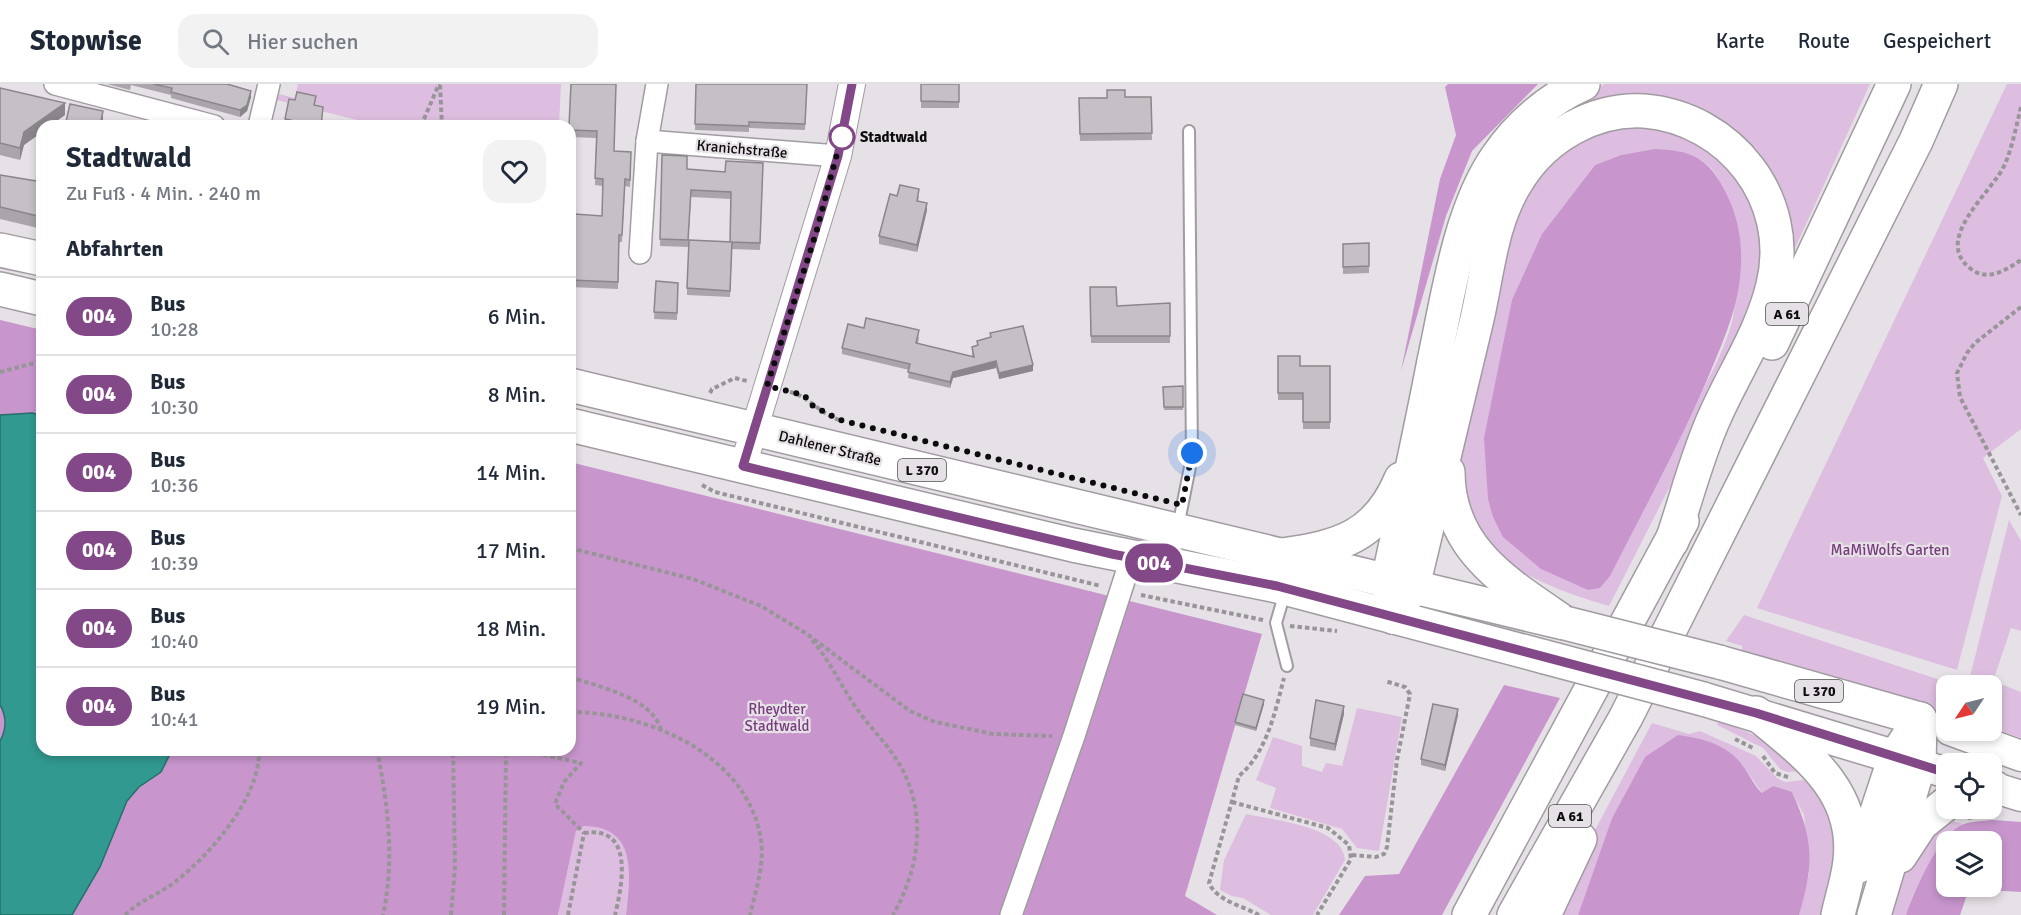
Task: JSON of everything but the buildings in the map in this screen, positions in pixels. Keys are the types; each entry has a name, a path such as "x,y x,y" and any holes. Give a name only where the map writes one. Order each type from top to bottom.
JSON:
{"main road":[{"path":"1565,623 1500,577 1466,539 1454,516 1433,441 1450,285 1471,212 1496,158 1521,127 1562,95 1583,84"},
{"name":"A 61","path":"1469,915 1672,541 1802,283 1894,84"},
{"name":"A 61","path":"1514,915 1626,717 1895,183 1941,84"},
{"path":"1392,617 1433,441 1497,224 1509,194 1530,161 1546,146 1578,125 1614,113 1652,112 1692,122 1710,131 1735,150 1757,180 1773,217 1776,260 1769,301 1714,418 1672,541"},
{"path":"0,250 36,259"},
{"path":"19,293 36,279"},
{"name":"Dahlener Straße","path":"576,386 1177,531"},
{"name":"L 370","path":"576,426 1131,559 1286,589 1756,713 1920,765"},
{"path":"1282,555 1338,545 1366,529 1389,503 1433,441"},
{"name":"L 370","path":"1177,531 1719,662 1936,725"},
{"path":"1756,713 1803,752 1821,772 1844,805 1851,836 1850,861 1838,915"},
{"path":"1544,915 1597,803 1626,717"},
{"path":"1843,915 1936,732"},
{"name":"L 370","path":"1980,741 2021,756"},
{"path":"1874,915 1920,765"},
{"path":"1874,915 1898,860 1911,838 1936,814"}],"street":[{"path":"55,84 191,120"},
{"path":"260,120 269,84"},
{"path":"640,253 647,141 657,84"},
{"path":"743,466 752,429 838,156 852,84"},
{"name":"Kranichstraße","path":"647,141 838,156"},
{"path":"1011,915 1074,736 1131,559"}],"lane":[{"path":"1177,531 1192,457 1187,135"},
{"path":"1286,589 1276,623 1287,666"}],"path":[{"path":"425,120 440,84"},
{"path":"440,84 442,120"},
{"path":"2021,107 2013,144 2005,166 1963,224 1958,246 1963,260 1980,275 1993,275 2021,260"},
{"path":"2021,306 1975,343 1966,353 1957,373 1960,398 2021,515"},
{"path":"0,372 36,363"},
{"path":"710,393 712,388 735,378 804,395 821,411 847,422"},
{"path":"697,483 715,492 1122,591 1276,623 1342,633"},
{"path":"576,550 718,587 760,606 807,633 910,711 935,722 993,734 1074,736"},
{"path":"807,633 827,657 857,709 894,756 913,791 918,812 918,836 912,871 893,915"},
{"path":"1259,915 1240,904 1220,897 1209,884 1239,776 1248,768 1271,729 1287,666"},
{"path":"576,679 645,707 656,716 662,730"},
{"path":"1352,855 1376,857 1384,854 1387,847 1397,760 1410,694 1405,687 1384,681"},
{"path":"576,713 620,719 662,730 697,747 731,777 748,803 760,833 762,861 750,915"},
{"path":"125,915 173,883 221,836 248,793 258,771 259,756"},
{"path":"378,756 390,838 387,892 383,915"},
{"path":"451,915 455,868 453,756"},
{"path":"504,915 506,756"},
{"path":"548,756 581,763 564,782 555,804 584,832"},
{"path":"1232,802 1328,828 1349,845 1352,855 1317,915"},
{"path":"584,832 593,831 610,837 623,859 615,915"},
{"path":"568,915 584,832"}],"green space":[{"path":"298,84 561,84 559,120 357,120 277,100 279,94 295,98"},
{"path":"1448,84 1538,84 1472,151 1446,216 1401,371 1440,179 1456,135 1445,87"},
{"path":"1605,84 1870,84 1791,257 1779,207 1656,102 1518,166 1451,385 1439,383 1465,266 1506,158 1575,98"},
{"name":"MaMiWolfs Garten","path":"2007,84 2021,84 2021,429 1983,458 2002,496 1957,670 1757,608"},
{"path":"1619,127 1664,127 1718,154 1755,206 1762,247 1761,277 1715,398 1609,606 1538,580 1504,561 1489,549 1478,537 1470,520 1460,486 1461,454 1466,422 1494,298 1518,218 1535,180 1547,166 1586,139","holes":["1654,149 1677,151 1707,165 1717,176 1727,205 1735,273 1735,302 1729,333 1693,411 1542,234 1595,165 1621,155"]},
{"path":"1654,149 1679,151 1698,158 1720,181 1736,218 1741,245 1738,294 1725,337 1707,380 1660,479 1610,576 1600,588 1588,590 1541,569 1503,537 1493,517 1488,499 1484,438 1512,300 1542,234 1595,165 1621,155"},
{"path":"0,320 36,329 36,415 0,415"},
{"name":"Rheydter Stadtwald","path":"576,463 1262,634 1185,896 1217,915 626,915 629,870 622,844 614,835 601,828 584,826 576,831 558,915 72,915 100,867 127,801 139,787 161,772 169,756 576,756"},
{"path":"2009,520 2021,541 2021,631 2011,628 1995,675 1970,675"},
{"path":"1744,615 1936,679 1936,711 1742,654 1742,646 1726,641"},
{"path":"1504,685 1560,698 1442,915 1339,915 1365,876 1399,874"},
{"path":"2002,685 2021,692 2021,738 2002,731"},
{"path":"0,705 5,723 0,741"},
{"path":"1357,708 1402,717 1379,851 1357,848 1342,829 1270,808 1276,788 1256,780 1273,737 1302,746 1302,766 1322,772 1326,763 1342,766"},
{"path":"1719,720 1771,742 1803,771 1787,772 1780,769 1763,748 1717,725"},
{"path":"1652,723 1689,734 1700,731 1756,756 1777,778 1785,782 1804,780 1841,819 1828,915 1799,915 1809,874 1804,815 1792,792 1762,793 1742,764 1645,757 1612,818 1578,915 1556,915 1563,890"},
{"path":"1678,735 1697,738 1730,752 1762,793 1773,786 1792,792 1804,824 1809,853 1807,881 1799,915 1578,915 1612,818 1645,757"},
{"path":"1246,814 1288,822 1320,832 1332,839 1341,849 1345,860 1313,915 1271,915 1243,898 1220,890 1224,860"},
{"path":"1941,819 1963,824 1955,831 1936,831 1936,854 1916,889 1906,915 1888,915 1910,855"},
{"path":"1993,820 2021,822 2021,892 2002,891 2002,831 1954,831 1964,824"},
{"path":"584,826 601,828 614,835 622,844 629,870 626,915 558,915 576,831"},
{"path":"1936,852 1936,897 1966,897 1960,915 1906,915"}],"shaded area":[{"path":"36,414 36,756 169,756 161,772 139,787 127,801 100,867 72,915 0,915 0,741 5,723 0,705 0,415"}],"bus line":[{"name":"004","path":"852,84 838,156 816,233 752,429 743,466 1131,559 1277,586 1756,713 1936,770"}],"place":[{"name":"Stadtwald","path":"842,137"}],"route":[{"path":"842,137 843,131 816,233 767,386 804,395 813,406 830,417 840,420 1182,505 1191,470 1192,453"}]}
